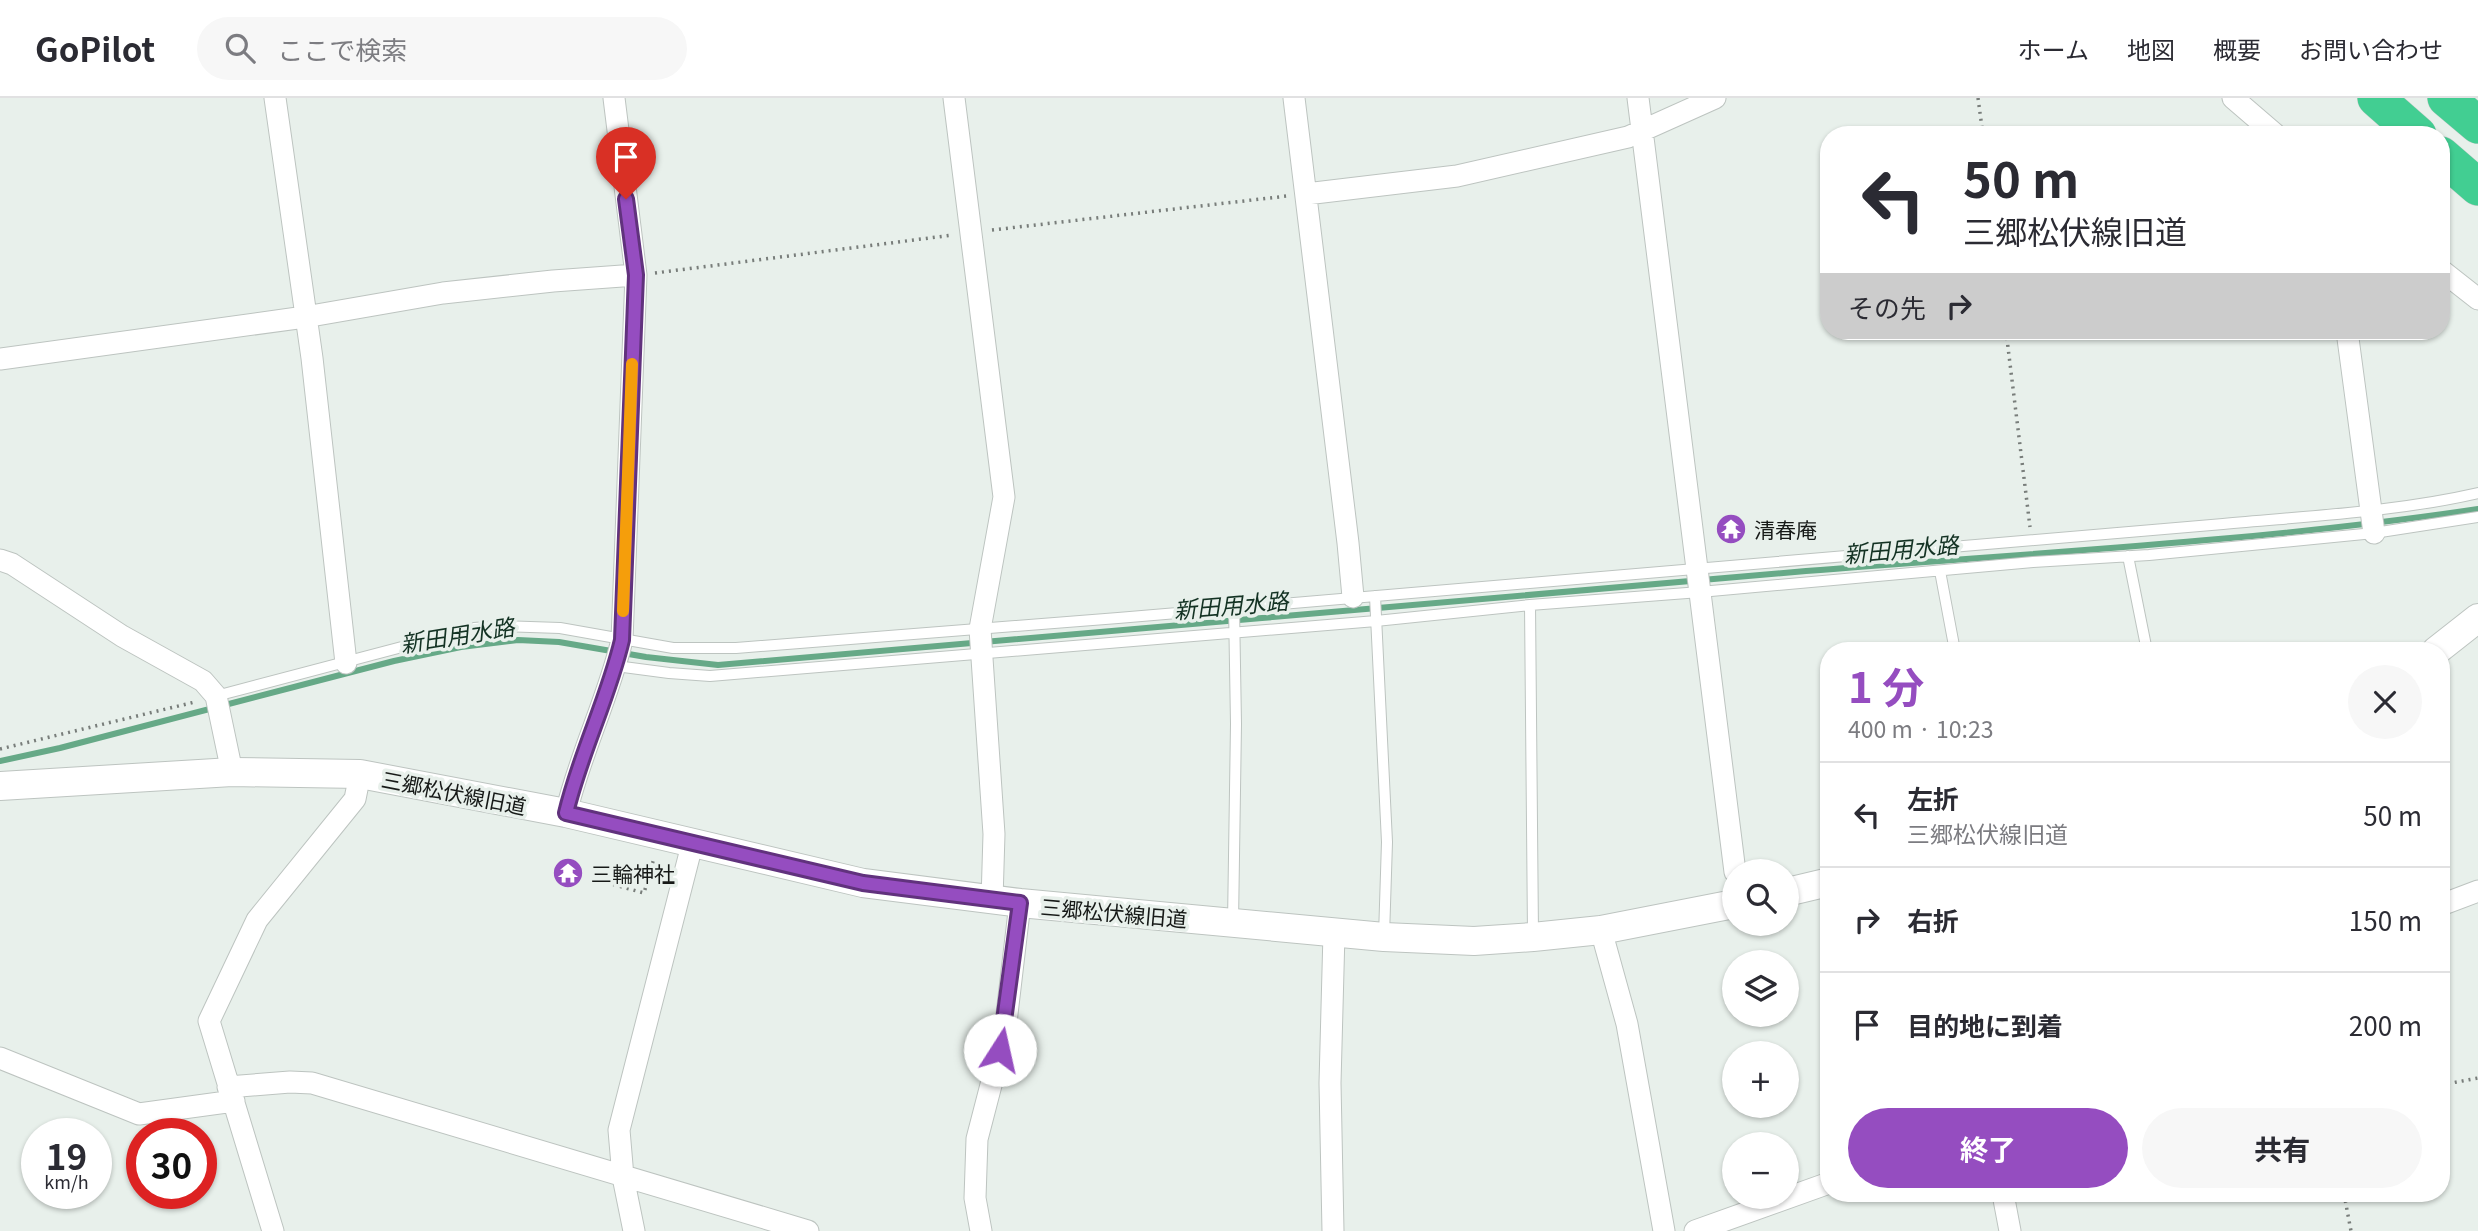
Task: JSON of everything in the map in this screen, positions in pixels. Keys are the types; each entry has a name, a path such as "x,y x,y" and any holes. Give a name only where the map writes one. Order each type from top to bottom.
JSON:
{"highway":[{"path":"2376,98 2408,126"},
{"path":"2446,98 2478,125"},
{"path":"2450,163 2478,187"}],"street":[{"path":"275,98 312,359 346,663"},
{"path":"566,813 572,788 616,666 622,640 636,275 614,98"},
{"path":"954,98 1004,497 980,629 994,834 1006,902 1005,1031 977,1139 975,1198 981,1231"},
{"path":"1294,98 1353,597"},
{"path":"1638,98 1733,859"},
{"path":"1306,194 1457,176 1643,132 1715,98"},
{"path":"2233,98 2266,126"},
{"path":"0,359 305,317 443,293 636,275"},
{"path":"2450,277 2478,299"},
{"path":"2348,340 2374,533"},
{"path":"0,560 12,564 122,636 203,681 218,706 232,772"},
{"path":"2447,642 2478,618"},
{"name":"三郷松伏線旧道","path":"0,786 232,772 360,774 566,813 863,883 1006,902 1384,937 1474,941 1533,937 1601,930 1722,906"},
{"path":"273,1231 209,1021 257,920 355,799 360,774"},
{"path":"634,1231 623,1177 619,1130 693,841"},
{"path":"1799,889 1820,884"},
{"path":"2450,902 2478,891"},
{"path":"1601,930 1627,1024 1664,1231"},
{"path":"1334,933 1330,1083 1334,1231"},
{"path":"0,1058 139,1114 290,1082 313,1083 808,1231"},
{"path":"1695,1231 1820,1186"},
{"path":"2005,1202 2010,1231"}],"lane":[{"path":"218,706 346,663 474,628 560,628 673,648 736,648 1697,570 2371,509 2478,493"},
{"path":"616,666 710,676 2128,556 2374,533 2478,517"},
{"path":"2128,556 2145,642"},
{"path":"1940,571 1953,642"},
{"path":"1374,596 1387,842 1384,937"},
{"path":"1530,605 1533,937"},
{"path":"1233,923 1236,751 1234,607"},
{"path":"1118,618 1119,641"}],"path":[{"path":"1978,98 1982,126"},
{"path":"2007,340 2031,540"},
{"path":"0,749 218,706"},
{"path":"593,879 644,893 662,834"},
{"path":"2450,1083 2478,1078"},
{"path":"2346,1202 2351,1231"}],"waterway":[{"name":"新田用水路","path":"0,761 60,748 394,661 461,647 518,640 559,642 646,657 718,665 1806,571 2227,538 2478,509"}],"slow traffic":[{"path":"623,611 632,364"}],"place":[{"name":"清春庵","path":"1731,529"},
{"name":"三輪神社","path":"568,873"}],"route":[{"path":"626,199 636,275 622,640 616,666 572,788 566,813 693,841 836,878 934,894 1020,903 1005,1031 1000,1050"}]}
